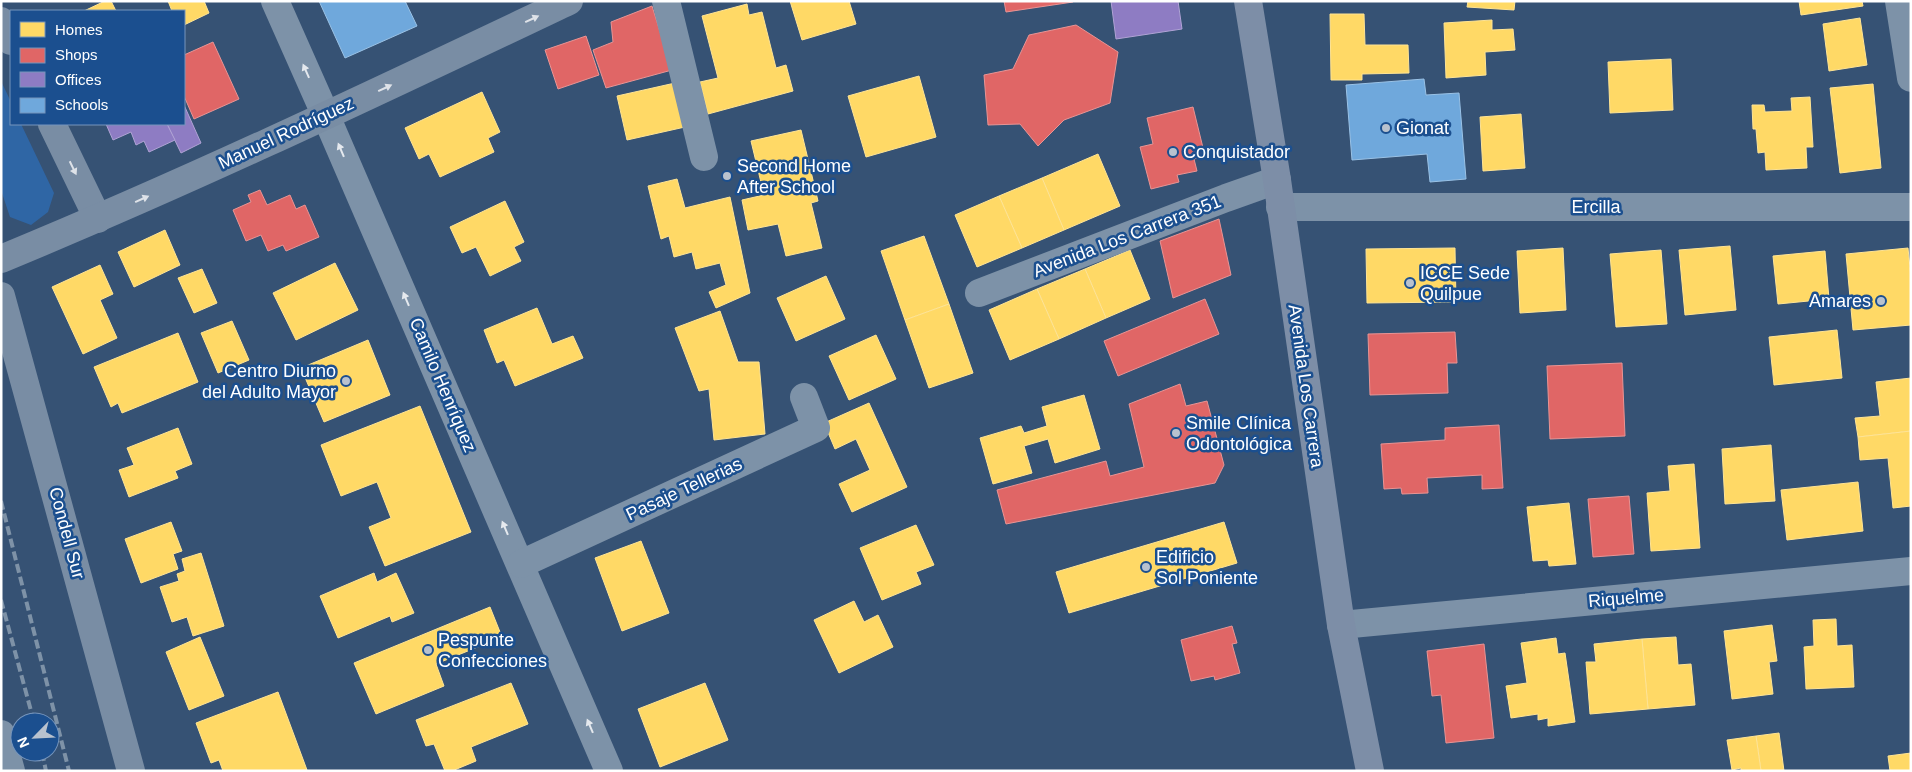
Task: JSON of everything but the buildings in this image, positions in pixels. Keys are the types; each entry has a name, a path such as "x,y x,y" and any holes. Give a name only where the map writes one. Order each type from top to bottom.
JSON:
{"main road":[{"name":"Avenida Los Carrera","path":"1248,1 1280,207 1340,624 1370,771"}],"street":[{"name":"Camilo Henríquez","path":"275,1 521,564 609,771"},
{"name":"Manuel Rodríguez","path":"1,260 98,219 326,116 569,1"},
{"path":"666,1 704,158"},
{"path":"1900,1 1911,78"},
{"path":"1,21 10,40"},
{"path":"52,125 98,219"},
{"name":"Avenida Los Carrera 351","path":"979,293 1276,180"},
{"name":"Ercilla","path":"1280,207 1911,207"},
{"name":"Condell Sur","path":"1,296 131,771"},
{"name":"Pasaje Tellerias","path":"521,564 816,428 804,397"},
{"name":"Riquelme","path":"1340,624 1911,571"},
{"path":"1,734 11,771"}],"shaded area":[{"path":"1,81 10,100 10,125 21,125 54,193 48,212 31,225 10,217 1,190"}],"railway":[{"path":"1,501 69,771"},
{"path":"1,600 31,712"},
{"path":"44,762 46,771"}],"place":[{"name":"Gionat","path":"1386,128"},
{"name":"Conquistador","path":"1173,152"},
{"name":"Second Home After School","path":"727,176"},
{"name":"ICCE Sede Quilpue","path":"1410,283"},
{"name":"Amares","path":"1881,301"},
{"name":"Centro Diurno del Adulto Mayor","path":"346,381"},
{"name":"Smile Clínica Odontológica","path":"1176,433"},
{"name":"Edificio Sol Poniente","path":"1146,567"},
{"name":"Pespunte Confecciones","path":"428,650"}]}
